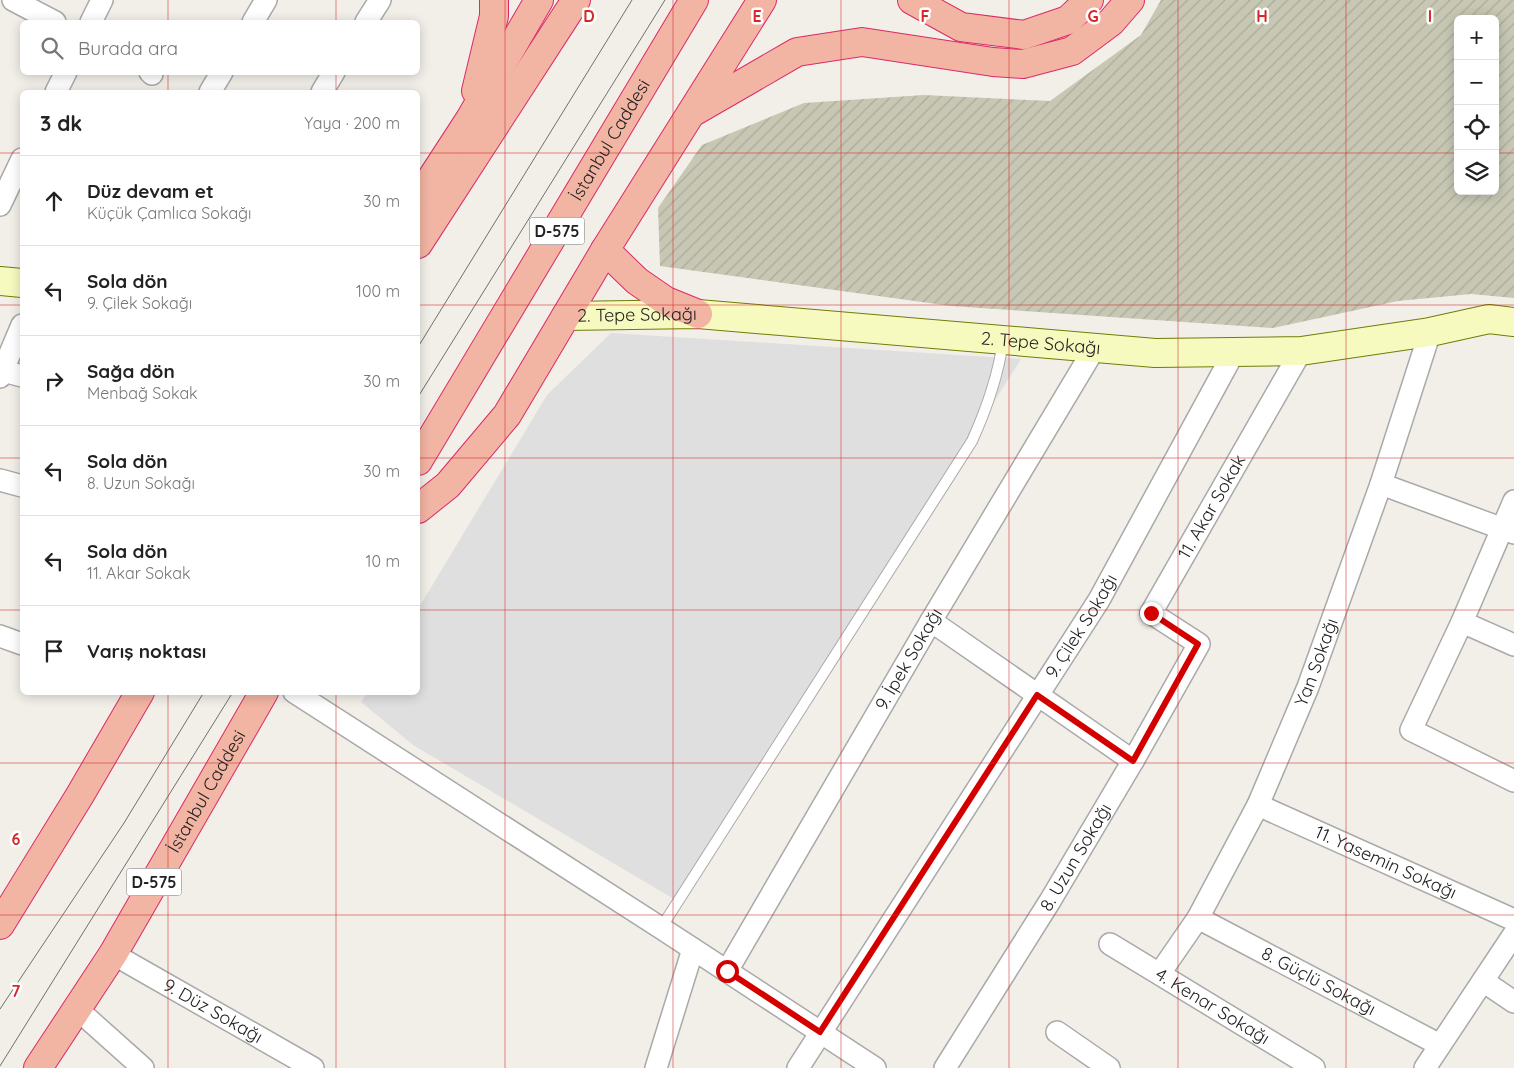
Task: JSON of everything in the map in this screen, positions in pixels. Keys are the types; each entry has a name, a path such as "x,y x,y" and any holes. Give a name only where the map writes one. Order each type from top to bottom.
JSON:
{"highway":[{"path":"470,119 494,16 494,0"},
{"path":"420,196 470,119 539,0"},
{"path":"420,241 576,0"},
{"name":"İstanbul Caddesi","path":"420,458 694,0"},
{"path":"420,507 448,486 507,415 604,250 762,0"},
{"path":"912,0 961,28 1024,35 1068,20 1089,0"},
{"path":"692,113 797,52 862,42 993,62 1023,64 1072,51 1111,22 1130,0"},
{"path":"604,250 637,281 666,301 698,314"},
{"path":"4,911 80,795 138,695"},
{"name":"İstanbul Caddesi","path":"38,1068 113,954 262,695"}],"main road":[{"path":"0,281 20,283"},
{"name":"2. Tepe Sokağı","path":"566,316 698,314 1156,353 1301,351 1430,332 1489,319 1514,322"}],"street":[{"path":"13,0 51,20"},
{"path":"92,20 102,0"},
{"path":"254,20 266,0"},
{"path":"367,20 380,0"},
{"path":"57,90 64,75"},
{"path":"211,90 220,75"},
{"path":"323,90 332,75"},
{"path":"0,204 20,164"},
{"path":"8,375 20,332"},
{"name":"Yan Sokağı","path":"1160,973 1198,918 1258,805 1308,687 1380,484 1430,332"},
{"name":"9. İpek Sokağı","path":"727,971 931,621 1094,349"},
{"name":"11. Akar Sokak","path":"1198,644 1151,613 1301,351"},
{"name":"9. Çilek Sokağı","path":"798,1068 1098,600 1234,352"},
{"path":"0,480 20,485"},
{"path":"1380,484 1508,530"},
{"path":"1514,501 1508,530 1411,730 1514,781"},
{"path":"931,621 1133,761"},
{"path":"1462,622 1514,645"},
{"path":"0,636 20,643"},
{"name":"8. Uzun Sokağı","path":"945,1068 1050,901 1133,761 1198,644"},
{"path":"299,695 875,1068"},
{"name":"11. Yasemin Sokağı","path":"1258,805 1514,920"},
{"name":"8. Güçlü Sokağı","path":"1198,918 1440,1045"},
{"path":"1425,1068 1514,934"},
{"name":"4. Kenar Sokağı","path":"1110,944 1314,1068"},
{"path":"656,1068 693,949"},
{"name":"9. Düz Sokağı","path":"113,954 313,1068"},
{"path":"1483,981 1514,1002"},
{"path":"77,1009 143,1068"},
{"path":"1057,1032 1109,1068"}],"lane":[{"path":"661,928 972,440 986,410 996,379 1003,340"}],"shaded area":[{"path":"1161,0 1514,0 1514,298 1471,294 1398,301 1273,328 951,306 660,266 658,208 702,145 804,103 924,95 1050,101 1141,35"},
{"path":"611,333 1021,359 679,902 413,745 361,702 366,695 420,695 420,606 547,395"}],"tram line":[{"path":"420,344 632,0"},
{"path":"420,394 665,0"},
{"path":"0,1009 124,823 202,695"},
{"path":"0,1066 231,695"}],"route":[{"path":"727,971 820,1032 1037,695 1133,761 1198,644 1151,613"}]}
